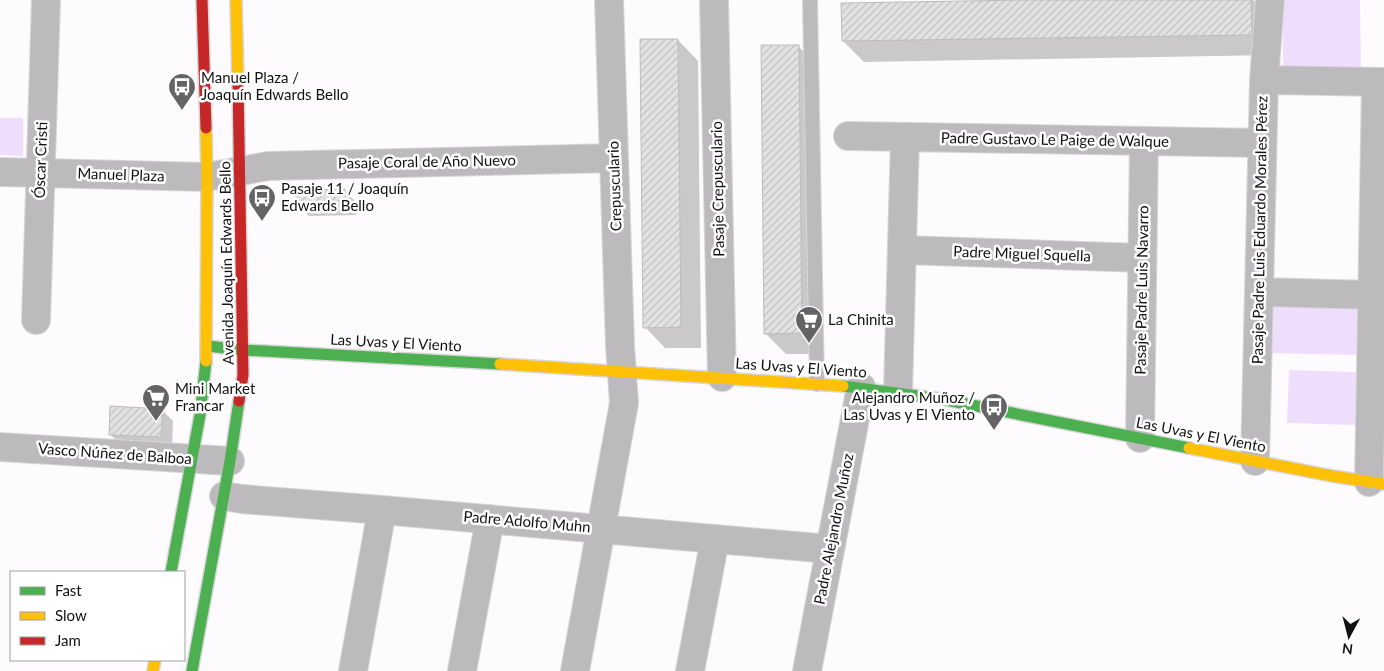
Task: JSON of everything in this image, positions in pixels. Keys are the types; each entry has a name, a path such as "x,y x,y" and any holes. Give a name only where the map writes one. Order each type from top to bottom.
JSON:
{"street":[{"name":"Óscar Cristi","path":"36,320 46,0"},
{"name":"Avenida Joaquín Edwards Bello","path":"171,571 203,397 207,346 207,177 202,0"},
{"name":"Avenida Joaquín Edwards Bello","path":"192,671 224,496 243,376 241,172 236,0"},
{"name":"Crepusculario","path":"575,671 624,403 624,387 621,372 609,0"},
{"name":"Pasaje Crepusculario","path":"714,0 722,377"},
{"name":"Pasaje Padre Luis Eduardo Morales Pérez","path":"1255,461 1264,80 1270,0"},
{"path":"1264,80 1380,82 1379,221 1372,295 1376,483"},
{"name":"Padre Gustavo Le Paige de Walque","path":"848,136 1262,143"},
{"path":"898,391 905,137"},
{"name":"Pasaje Padre Luis Navarro","path":"1140,438 1144,141"},
{"name":"Pasaje Coral de Año Nuevo","path":"241,172 268,166 614,158"},
{"name":"Manuel Plaza","path":"0,172 207,177 241,172"},
{"name":"Padre Miguel Squella","path":"902,250 1142,258"},
{"path":"1259,292 1372,295"},
{"name":"Las Uvas y El Viento","path":"207,346 244,350 722,377 898,391 1376,483"},
{"name":"Padre Alejandro Muñoz","path":"807,671 861,387"},
{"name":"Vasco Núñez de Balboa","path":"0,447 230,461"},
{"name":"Padre Adolfo Muhn","path":"224,496 830,550"},
{"path":"352,671 382,510"},
{"path":"462,671 490,519"},
{"path":"690,671 715,539"}],"lane":[{"path":"810,0 817,384"}],"shaded area":[{"path":"1283,0 1360,0 1361,68 1283,67"},
{"path":"0,118 23,118 23,156 0,155"},
{"path":"1271,298 1359,300 1358,355 1270,353"},
{"path":"1289,370 1357,372 1355,425 1287,423"}],"building":[{"path":"1026,0 1251,0 1252,35 842,41 841,3"},
{"path":"640,39 678,39 681,327 643,328"},
{"path":"761,45 799,45 802,333 764,334"},
{"path":"345,189 345,204 296,205 296,190"},
{"path":"110,406 163,409 161,437 109,435"}],"traffic: fast":[{"path":"207,346 244,350 500,364"},
{"path":"171,571 200,415 206,361"},
{"path":"843,386 941,399 1189,448"},
{"path":"192,671 239,401"}],"traffic: slow":[{"path":"236,0 238,83"},
{"path":"206,128 206,361"},
{"path":"500,364 843,386"},
{"path":"1189,448 1332,476 1384,484"},
{"path":"153,671 155,661"}],"traffic: jam":[{"path":"202,0 206,128"},
{"path":"238,83 243,375 239,401"}],"place":[{"name":"Manuel Plaza / Joaquín Edwards Bello","path":"182,111"},
{"name":"Pasaje 11 / Joaquín Edwards Bello","path":"262,222"},
{"name":"La Chinita","path":"809,344"},
{"name":"Mini Market Francar","path":"156,422"},
{"name":"Alejandro Muñoz / Las Uvas y El Viento","path":"994,431"}]}
